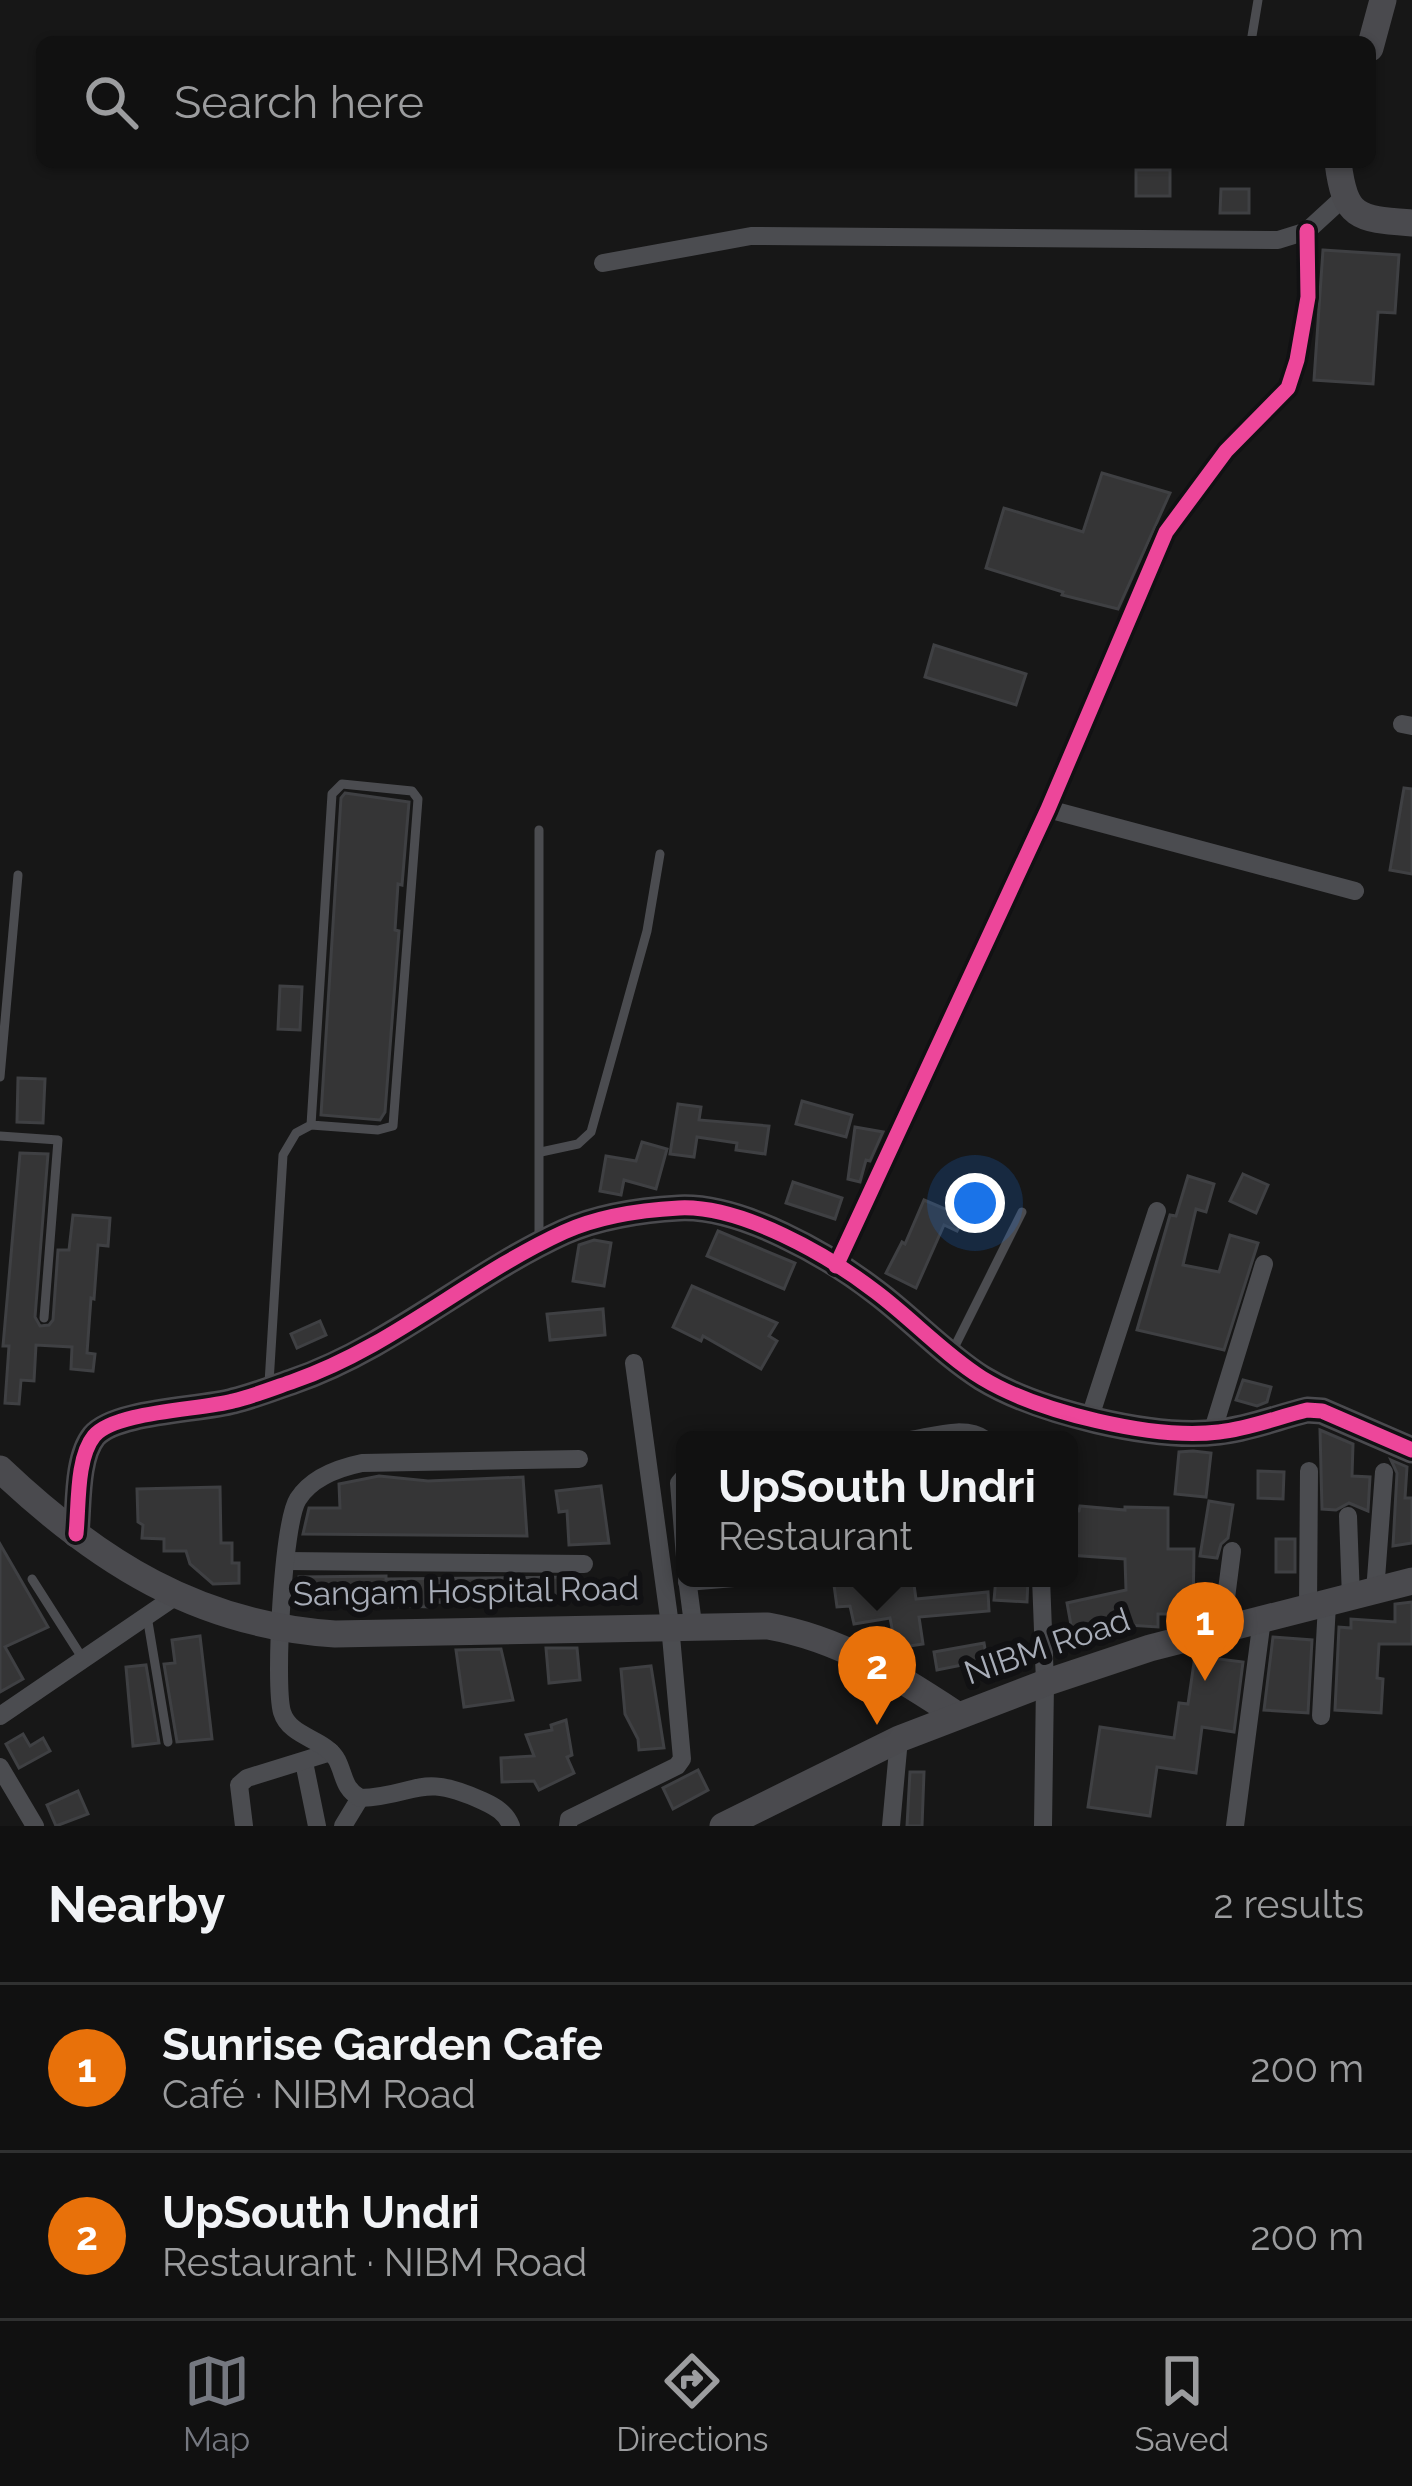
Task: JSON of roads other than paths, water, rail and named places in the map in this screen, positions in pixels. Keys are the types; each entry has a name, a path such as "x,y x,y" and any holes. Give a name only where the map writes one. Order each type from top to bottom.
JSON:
{"street":[{"path":"1373,36 1383,0"},
{"path":"1339,168 1342,198 1352,211 1370,219 1412,223"},
{"path":"603,263 751,236 1278,240 1307,231 1342,198"},
{"path":"836,1266 1048,809 1166,532 1226,451 1288,388 1308,298 1307,231"},
{"path":"1048,809 1355,890"},
{"path":"76,1534 85,1456 91,1439 101,1430 268,1390 325,1369 539,1246 586,1225 674,1208 701,1208 742,1218 836,1266 875,1291 980,1376 1018,1395 1090,1417 1212,1433 1306,1410 1322,1411 1412,1450"},
{"path":"1090,1417 1157,1211"},
{"path":"1212,1433 1264,1264"},
{"path":"634,1363 682,1625"},
{"path":"511,1826 496,1807 439,1784 360,1798 349,1792 331,1751 292,1727 283,1715 282,1630 291,1515 299,1497 335,1469 389,1460 579,1460"},
{"name":"Sangam Hospital Road","path":"0,1469 127,1570 176,1596 282,1630 335,1634 768,1626 808,1633 874,1662 957,1715"},
{"path":"1309,1471 1340,1601"},
{"path":"1340,1601 1384,1472"},
{"path":"1321,1716 1348,1516"},
{"path":"1222,1629 1232,1551"},
{"path":"286,1561 584,1564"},
{"name":"NIBM Road","path":"723,1826 898,1739 1045,1683 1150,1648 1412,1581"},
{"path":"568,1826 569,1820 677,1766 682,1759 686,1587"},
{"path":"1041,1587 1042,1826"},
{"path":"0,1716 176,1596"},
{"path":"1235,1826 1262,1619"},
{"path":"891,1826 898,1739"},
{"path":"244,1826 239,1785 331,1751"},
{"path":"304,1762 317,1826"},
{"path":"0,1767 35,1826"},
{"path":"343,1826 360,1798"}],"lane":[{"path":"1252,36 1258,0"},
{"path":"268,1390 283,1155 296,1133 311,1125 378,1130 393,1126 418,799 412,791 342,784 332,794 311,1125"},
{"path":"539,830 539,1246"},
{"path":"541,1152 578,1144 591,1132 647,931 660,854"},
{"path":"0,1077 18,875"},
{"path":"0,1136 58,1140 44,1318"},
{"path":"950,1354 1022,1212"},
{"path":"32,1579 83,1659"},
{"path":"147,1616 168,1742"}],"place":[{"name":"Sunrise Garden Cafe","path":"1205,1681"},
{"name":"UpSouth Undri","path":"877,1725"}]}
